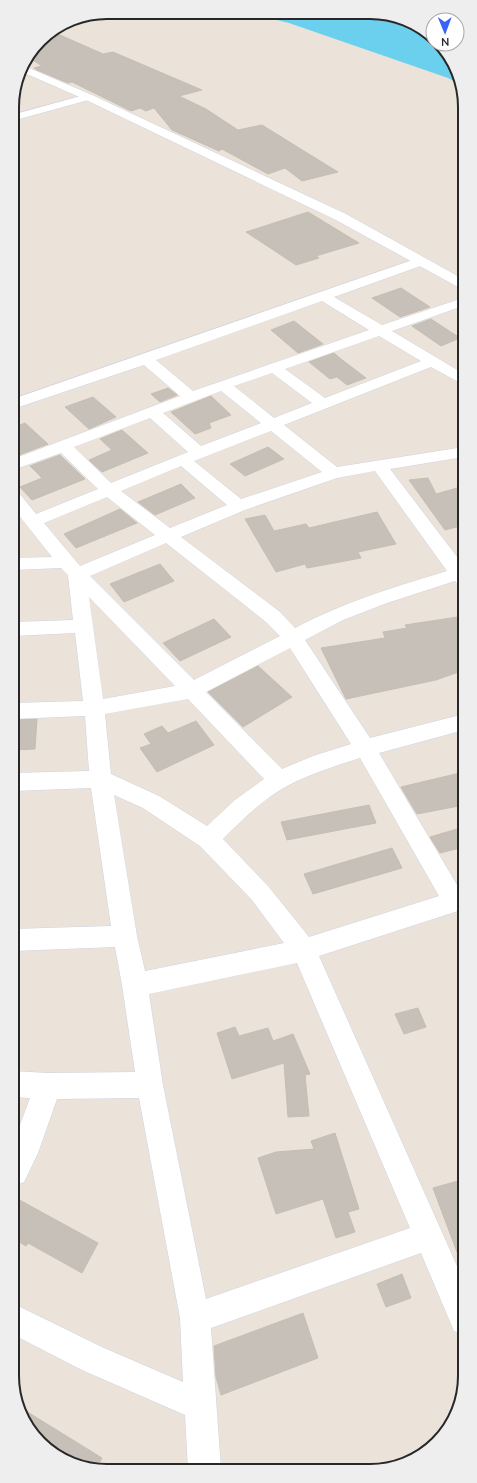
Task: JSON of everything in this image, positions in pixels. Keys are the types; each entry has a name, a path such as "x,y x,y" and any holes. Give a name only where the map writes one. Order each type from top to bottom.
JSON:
{"street":[{"path":"27,71 88,96 341,217 458,281"},
{"path":"19,116 88,96"},
{"path":"19,402 146,359 421,261"},
{"path":"323,296 378,331 458,377"},
{"path":"19,463 223,385 458,304"},
{"path":"146,359 190,398"},
{"path":"32,522 199,453 432,362"},
{"path":"273,367 324,404"},
{"path":"223,385 275,424 334,473"},
{"path":"152,412 199,453"},
{"path":"63,446 110,491 273,617 294,638 458,897"},
{"path":"19,564 72,568 170,536 239,506 334,473 458,453"},
{"path":"183,460 239,506"},
{"path":"379,465 458,571"},
{"path":"19,507 72,568 279,780"},
{"path":"72,568 84,626 101,779 125,936 135,985 150,1085 195,1318 204,1464"},
{"path":"19,711 94,708 191,691 336,615 380,598 458,577"},
{"path":"19,628 84,626"},
{"path":"208,839 243,806 279,780 321,762 365,748 458,724"},
{"path":"19,782 101,779 151,802 208,839 260,893 304,950 458,1304"},
{"path":"135,985 304,950 458,901"},
{"path":"19,940 125,936"},
{"path":"19,1084 48,1086 150,1085"},
{"path":"19,1161 29,1140 48,1086"},
{"path":"195,1318 429,1236"},
{"path":"19,1324 93,1359 201,1406"}],"water":[{"path":"273,19 376,19 393,22 424,37 425,52 440,53 449,68 453,81 289,23"}],"building":[{"path":"58,34 103,54 113,52 202,90 179,96 206,109 238,130 262,125 338,172 302,181 285,168 268,174 222,149 219,151 172,130 154,108 146,111 140,108 131,111 72,82 68,83 34,68 42,66 33,60 41,49"},
{"path":"308,212 359,243 316,256 319,258 296,265 246,232"},
{"path":"401,288 430,307 400,317 372,298"},
{"path":"431,319 458,337 458,339 441,346 412,326"},
{"path":"294,321 323,344 298,353 271,330"},
{"path":"334,353 366,378 347,385 337,377 330,379 309,362"},
{"path":"168,388 177,395 160,402 151,394"},
{"path":"211,396 231,415 209,423 211,428 195,434 171,412"},
{"path":"93,397 116,417 89,429 65,407"},
{"path":"25,423 48,444 19,455 19,426"},
{"path":"122,430 148,453 102,472 89,460 112,450 100,439"},
{"path":"268,447 284,459 245,476 230,464"},
{"path":"60,455 85,479 32,500 20,487 42,478 30,466"},
{"path":"428,478 436,494 458,488 458,527 445,530 409,480"},
{"path":"181,484 195,498 155,515 138,502"},
{"path":"120,509 137,523 76,548 64,534"},
{"path":"377,512 396,544 358,552 361,558 307,568 305,564 276,572 245,519 265,515 274,531 306,524 309,528"},
{"path":"160,564 174,581 124,602 110,584"},
{"path":"458,617 458,672 436,680 346,699 321,648 385,638 383,632 407,628 405,625"},
{"path":"214,619 231,637 180,661 163,643"},
{"path":"258,666 292,697 243,727 208,692"},
{"path":"37,719 35,749 19,750 19,720"},
{"path":"196,721 214,745 157,772 140,748 151,744 144,734 162,726 168,733"},
{"path":"458,773 458,806 417,814 401,787"},
{"path":"369,805 376,823 287,840 281,822"},
{"path":"458,829 458,848 440,853 430,837"},
{"path":"392,848 402,868 313,894 304,874"},
{"path":"418,1008 426,1027 404,1034 395,1014"},
{"path":"235,1027 239,1036 268,1028 273,1041 293,1034 310,1074 305,1075 309,1116 288,1117 284,1063 232,1079 217,1033"},
{"path":"335,1133 359,1209 348,1212 355,1232 336,1238 323,1199 276,1214 258,1158 276,1152 314,1149 311,1141"},
{"path":"458,1181 458,1255 433,1188"},
{"path":"19,1200 98,1243 82,1273 28,1243 26,1246 19,1242"},
{"path":"402,1274 411,1298 386,1307 377,1284"},
{"path":"303,1313 318,1358 221,1395 216,1377 214,1346"},
{"path":"27,1412 102,1458 99,1464 84,1461 53,1446 37,1430"}]}
